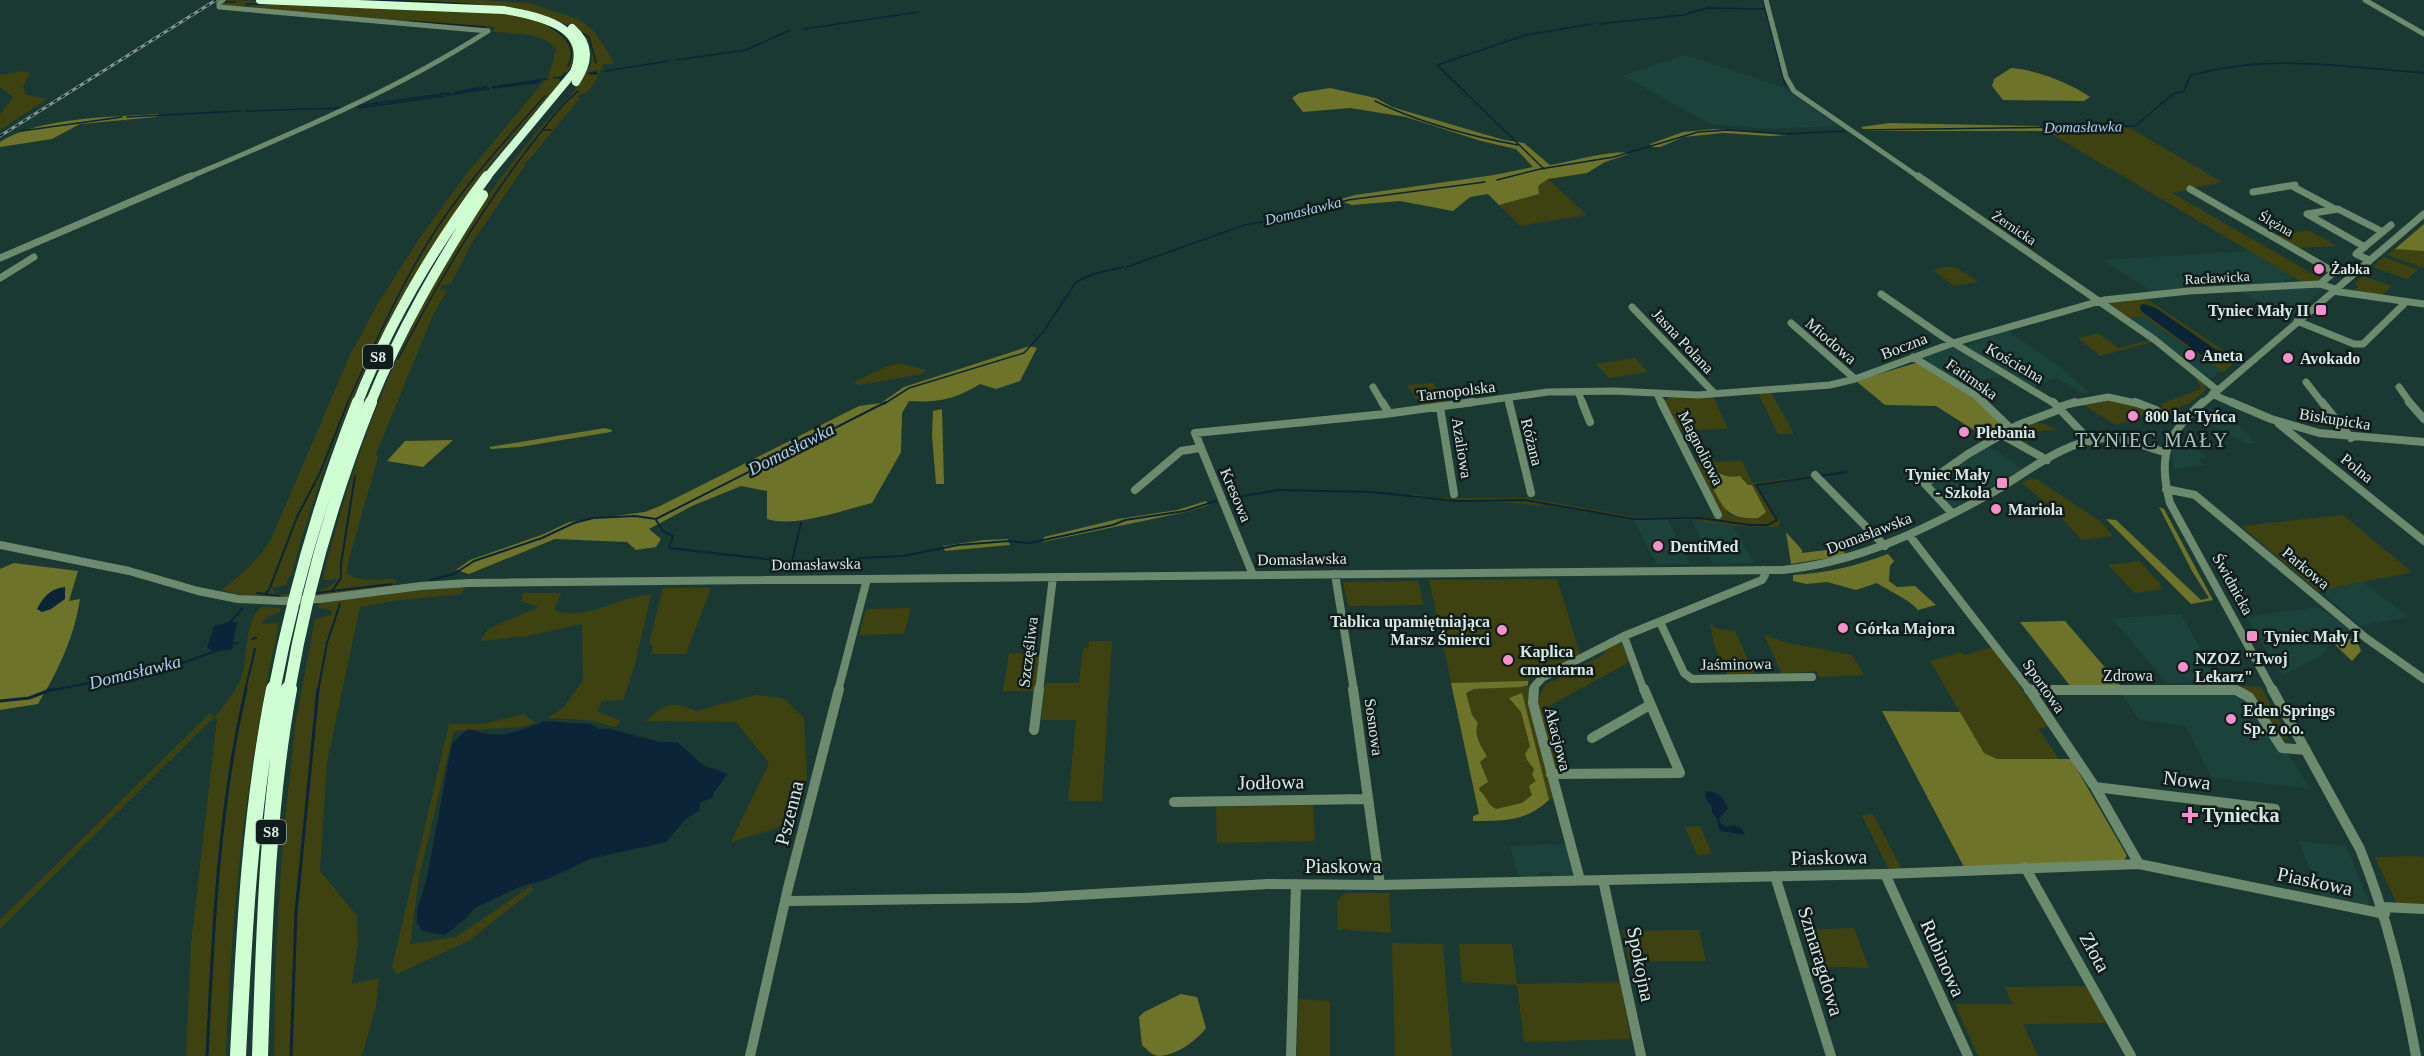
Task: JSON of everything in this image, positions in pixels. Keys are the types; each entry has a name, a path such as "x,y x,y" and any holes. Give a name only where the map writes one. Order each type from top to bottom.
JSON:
{"highway":[{"path":"260,0 488,9 537,18 565,30 574,39 578,48 579,59 575,70 508,155"},
{"path":"314,2 486,5 533,12 568,25 579,33 589,53 587,64 575,83 533,131 508,155"},
{"name":"S8","path":"238,1056 253,819 268,719 298,611 313,582 335,498 365,414 391,355 435,268 508,155"},
{"name":"S8","path":"260,1056 264,931 273,814 298,611 297,584 351,416 378,356 402,309 444,237 508,155"}],"street":[{"path":"0,258 347,109 438,63 488,30 219,7 219,3 223,0"},
{"name":"Żernicka","path":"1766,0 1788,83 1794,91 2174,354 2215,392"},
{"path":"2365,0 2424,34"},
{"path":"2253,192 2295,185 2334,208 2383,232"},
{"name":"Ślężna","path":"2190,189 2334,272 2320,284"},
{"path":"2334,208 2307,215 2365,247"},
{"path":"2163,452 2178,425 2424,214"},
{"path":"2369,260 2356,254 2391,225"},
{"path":"0,253 34,257 0,278"},
{"name":"Racławicka","path":"2100,302 2117,298 2189,291 2320,284 2334,290 2424,304"},
{"name":"Kościelna","path":"1881,294 1953,343 2060,408 2072,426 2091,442"},
{"name":"Boczna","path":"1714,393 1830,385 1855,379 1953,343 2100,302"},
{"path":"2297,321 2354,344 2363,344 2397,312 2404,304 2403,302"},
{"name":"Jasna Polana","path":"1632,307 1714,393"},
{"name":"Miodowa","path":"1791,323 1855,379"},
{"name":"Fatimska","path":"1913,357 1975,395 2012,429"},
{"path":"2306,382 2351,438"},
{"path":"1373,387 1389,413"},
{"path":"2399,387 2424,419"},
{"name":"Tarnopolska","path":"1201,432 1389,413 1548,392 1714,393"},
{"path":"1578,392 1590,423"},
{"name":"Biskupicka","path":"2215,392 2271,419 2319,433 2351,438 2424,442"},
{"name":"Magnoliowa","path":"1657,394 1718,515"},
{"path":"1952,513 1925,484 1968,454 2012,429 2083,399 2117,396 2156,410"},
{"name":"Różana","path":"1508,398 1531,493"},
{"name":"Azaliowa","path":"1440,407 1454,495"},
{"name":"Polna","path":"2271,419 2424,542"},
{"name":"Kresowa","path":"1201,432 1195,433 1200,448 1253,575"},
{"path":"2002,435 2047,460"},
{"name":"Domasławska","path":"0,546 129,571 198,591 238,599 282,602 410,587 469,583 1799,569 1831,564 1885,546 1952,513 2061,452 2091,442 2106,438 2118,439 2163,452"},
{"path":"1135,490 1181,451 1200,448"},
{"name":"Świdnicka","path":"2163,452 2162,463 2170,503 2360,849 2384,911 2405,996 2416,1056"},
{"path":"1815,475 1885,546"},
{"name":"Parkowa","path":"2166,489 2195,495 2366,638 2424,679"},
{"name":"Sportowa","path":"1909,535 2029,690 2095,787 2139,864"},
{"name":"Akacjowa","path":"1580,880 1533,703 1534,687 1542,678 1624,636 1760,581 1764,577 1763,570"},
{"name":"Sosnowa","path":"1335,574 1347,642 1380,885"},
{"name":"Szczęśliwa","path":"1034,730 1053,577"},
{"name":"Pszenna","path":"750,1056 867,579"},
{"name":"Jaśminowa","path":"1660,622 1684,673 1690,678 1812,677"},
{"path":"1551,774 1680,773 1650,705 1624,636"},
{"name":"Zdrowa","path":"2029,690 2236,690 2249,697 2282,747 2306,750"},
{"path":"1592,738 1650,705"},
{"name":"Nowa","path":"2095,787 2275,808"},
{"name":"Jodłowa","path":"1174,802 1368,799"},
{"name":"Piaskowa","path":"787,901 1035,897 1268,884 1380,885 1885,874 2139,864 2384,911 2424,909"},
{"name":"Złota","path":"2025,867 2131,1056"},
{"name":"Rubinowa","path":"1885,874 1968,1056"},
{"name":"Szmaragdowa","path":"1775,876 1831,1056"},
{"name":"Spokojna","path":"1603,880 1641,1056"},
{"path":"1291,1056 1296,884"}],"shaded area":[{"path":"1686,55 1782,87 1838,126 1767,129 1710,124 1623,76"},
{"path":"2248,251 2295,278 2283,280 2285,283 2154,293 2103,260"},
{"path":"2326,287 2287,319 2242,292"},
{"path":"2142,304 2156,308 2231,360 2226,362 2212,354 2201,355 2145,314 2140,309"},
{"path":"2143,316 2221,370 2212,378 2209,377 2129,318"},
{"path":"2006,330 2063,369 2089,392 2084,394 2056,378 2034,387 2023,383 1964,347"},
{"path":"1952,345 2000,376 1963,386 1919,357"},
{"path":"2208,407 2240,426 2256,443 2247,444 2196,418 2203,417 2209,411"},
{"path":"2179,436 2206,457 2198,459 2205,465 2174,469 2172,453"},
{"path":"1989,446 2022,469 1951,508 1929,485"},
{"path":"1634,520 1668,520 1690,564 1656,564"},
{"path":"1692,520 1733,526 1754,563 1713,564"},
{"path":"2363,582 2408,617 2361,626 2320,591"},
{"path":"65,587 65,599 51,609 42,612 37,609 48,594"},
{"path":"2317,607 2340,621 2356,638 2332,642 2321,656 2282,675 2246,617"},
{"path":"2181,614 2219,682 2167,683 2111,618"},
{"path":"237,622 232,649 214,652 207,648 214,626"},
{"path":"2120,693 2235,693 2243,697 2286,751 2311,789 2212,778 2186,726 2139,720"},
{"path":"544,721 590,724 600,729 610,729 660,742 677,742 703,765 728,774 712,798 700,802 700,810 686,819 666,842 590,859 548,879 519,887 475,908 445,935 422,931 417,923 417,910 427,878 452,743 468,729 487,734 502,734"},
{"path":"1706,791 1720,796 1728,808 1719,819 1721,824 1727,827 1734,825 1742,829 1745,835 1720,831 1716,817 1705,797"},
{"path":"2298,841 2346,846 2369,902 2368,908 2322,898"},
{"path":"1566,844 1574,873 1569,877 1553,877 1552,872 1540,872 1538,877 1521,877 1517,873 1510,846"}],"green space":[{"path":"226,0 480,9 404,3 293,0 480,0 529,3 578,19 594,31 612,59 613,64 604,64 595,82 586,93 576,96 580,98 528,161 523,163 526,164 472,243 451,283 442,285 440,289 447,291 433,315 376,454 378,457 348,563 347,573 352,576 363,579 394,579 396,582 393,587 285,598 242,595 221,590 249,566 272,537 350,355 377,305 419,239 465,176 549,75 556,50 544,39 536,36 492,32 496,28 494,27 246,9 252,4 245,7 221,5","holes":["484,9 540,18 572,28 589,42 592,55 589,68 580,84 528,142 487,197 433,285 410,331 370,426 338,524 323,580 338,579 318,591 275,594 272,588 286,585 288,577 291,576 305,526 341,427 361,379 409,286 465,197 571,67 575,54 563,33 529,17"]},
{"path":"2011,68 2052,78 2090,97 2084,101 2003,100 1992,86 1994,79"},
{"path":"23,71 30,73 23,87 26,95 47,99 0,130 0,115 13,97 0,87 0,75"},
{"path":"1330,88 1376,98 1392,107 1504,140 1524,143 1550,165 1603,154 1629,154 1605,162 1587,173 1548,179 1538,186 1539,194 1499,205 1488,194 1470,197 1453,211 1400,201 1352,205 1337,200 1355,195 1494,175 1533,167 1516,149 1481,141 1406,117 1350,108 1303,112 1292,98 1299,93"},
{"path":"159,114 156,117 80,124 52,139 0,147 0,142 16,134 55,123"},
{"path":"1889,123 2039,126 2045,131 1864,131 1861,127"},
{"path":"2130,128 2222,182 2172,193 2320,278 2314,284 2305,284 2043,129"},
{"path":"1715,129 1789,135 1723,133 1684,137 1660,147 1652,147 1650,144 1683,132"},
{"path":"1548,179 1587,215 1520,226 1499,205 1538,194 1538,186"},
{"path":"2424,224 2424,268 2387,255"},
{"path":"2424,224 2424,251 2395,249"},
{"path":"2308,230 2337,246 2299,248 2277,236"},
{"path":"2384,257 2418,270 2407,279 2373,267"},
{"path":"1955,267 1978,282 1954,286 1933,270"},
{"path":"2363,276 2392,286 2381,296 2359,293 2354,290 2358,287 2355,283"},
{"path":"2139,297 2150,301 2238,360 2223,372 2143,316 2129,318 2107,302","holes":["2151,305 2222,361 2211,354 2201,354 2145,314 2139,306"]},
{"path":"2098,333 2119,348 2149,340 2152,342 2100,356 2078,338"},
{"path":"1030,346 1037,348 1020,381 996,389 980,384 963,393 938,400 909,401 902,413 901,452 872,503 805,520 778,521 767,519 767,491 741,486 692,506 649,529 661,539 656,547 636,550 627,542 555,539 469,574 456,570 470,560 544,534 569,522 645,512 859,406 881,403 904,387"},
{"path":"1635,358 1648,372 1609,378 1596,364"},
{"path":"1919,362 1971,396 2006,428 1988,439 1936,406 1885,405 1856,381"},
{"path":"900,363 926,370 923,374 858,385 854,382 885,367"},
{"path":"2196,378 2205,385 2205,391 2190,403 2179,407 2181,408 2173,415 2162,416 2164,413 2159,409 2163,407 2160,404 2201,389"},
{"path":"1433,383 1447,404 1421,406 1407,385"},
{"path":"1771,392 1794,434 1778,434 1758,393"},
{"path":"1713,396 1728,429 1680,430 1665,401 1670,397"},
{"path":"2096,398 2151,409 2146,414 2116,425 2082,404"},
{"path":"942,409 944,484 936,484 932,435 933,411"},
{"path":"2030,423 2041,423 2058,429 2027,433 2023,439 2029,444 2023,446 2013,435 2014,431"},
{"path":"605,428 612,430 520,447 491,449 489,447"},
{"path":"453,440 423,467 387,461 405,441"},
{"path":"1742,461 1752,483 1813,476 1815,478 1758,486 1780,522 1778,527 1733,526 1692,520 1634,520 1539,504 1539,506 1507,502 1411,498 1412,494 1433,498 1528,498 1634,517 1723,518 1696,462","holes":["1714,468 1727,477 1743,478 1765,512 1752,518 1730,515 1707,477"]},
{"path":"1714,468 1726,476 1740,476 1748,485 1752,485 1766,512 1758,518 1746,518 1730,513 1707,477"},
{"path":"2030,478 2038,480 2100,521 2113,536 2082,540 2055,511 2022,483"},
{"path":"1206,501 1209,505 1186,512 1043,542 1044,537 1118,519 1177,510"},
{"path":"2159,507 2164,509 2213,600 2191,604 2106,519 2116,520 2201,600 2209,598 2192,571"},
{"path":"2343,515 2412,572 2318,591 2241,526"},
{"path":"1786,532 1802,550 1802,553 1842,548 1846,555 1791,564"},
{"path":"1008,539 1010,545 945,551 943,546 984,540"},
{"path":"1888,554 1894,561 1890,566 1889,581 1897,587 1915,586 1936,605 1918,610 1904,598 1877,583 1856,590 1827,582 1806,584 1793,581 1793,575 1841,568"},
{"path":"2139,561 2163,589 2135,593 2108,565"},
{"path":"14,563 78,571 69,601 80,599 74,627 64,654 38,704 0,710 0,569"},
{"path":"1557,579 1580,654 1537,678 1530,678 1529,687 1533,717 1554,798 1521,808 1480,815 1429,580"},
{"path":"1418,581 1424,605 1348,606 1343,582"},
{"path":"461,587 464,589 461,594 400,600 360,607 327,762 320,871 357,916 358,943 352,984 379,978 376,1006 362,1056 274,1056 276,949 283,838 296,720 315,619 331,615 332,612 325,608 318,608 319,602 390,592"},
{"path":"663,588 711,588 686,654 651,654 653,646 649,643"},
{"path":"523,593 561,593 554,610 566,613 590,611 627,599 651,595 635,664 623,700 602,701 597,711 621,721 615,727 587,720 548,718 564,707 583,681 582,624 528,636 480,641 488,629 539,607 521,601"},
{"path":"262,607 281,608 280,612 267,617 261,624 278,623 278,629 257,735 242,841 232,948 226,1056 186,1056 191,943 217,719 214,717 0,929 0,920 210,713 215,717 233,694 241,678 249,631 256,613"},
{"path":"911,608 904,634 859,635 866,609"},
{"path":"2065,621 2121,686 2071,687 2020,622"},
{"path":"1710,624 1718,629 1735,631 1755,675 1727,675 1714,645"},
{"path":"1764,635 1788,643 1852,655 1864,675 1819,677 1816,671 1782,674"},
{"path":"2356,638 2361,651 2352,661 2332,642"},
{"path":"1089,641 1112,641 1102,801 1068,801 1076,720 1041,720 1045,683 1079,683 1083,648 1088,648"},
{"path":"1619,642 1622,643 1629,662 1542,710 1562,771 1555,769 1536,703 1545,685 1605,654 1603,649"},
{"path":"1992,647 2049,727 2038,728 2059,759 1997,759 1984,753 1930,661 1961,652 1965,655"},
{"path":"1009,653 1040,653 1035,691 1003,691"},
{"path":"1528,681 1528,685 1521,687 1474,689 1466,693 1472,715 1478,723 1476,732 1478,740 1487,756 1480,762 1488,782 1479,790 1496,809 1522,803 1532,795 1529,786 1536,781 1532,775 1534,769 1525,754 1530,746 1521,712 1509,698 1522,693 1549,800 1531,813 1514,819 1473,821 1473,816 1479,814 1451,683"},
{"path":"2242,686 2261,687 2290,742 2282,738 2258,700 2241,688"},
{"path":"756,695 783,698 804,718 807,779 787,825 731,842 769,763 736,722 646,721 664,707 675,705 696,711"},
{"path":"1882,711 1960,712 1984,753 1997,759 2071,759 2127,856 2124,860 1964,867"},
{"path":"524,714 536,723 522,727 454,731 419,877 410,944 456,937 531,886 533,890 470,940 397,974 392,967 449,724 483,724"},
{"path":"1313,805 1315,841 1217,843 1216,807"},
{"path":"1873,814 1901,868 1889,869 1862,815"},
{"path":"1700,826 1712,854 1697,855 1685,827"},
{"path":"2375,857 2424,857 2424,905 2397,904"},
{"path":"1345,893 1389,893 1391,933 1338,929 1337,900"},
{"path":"1854,928 1869,968 1813,966 1801,930"},
{"path":"1699,930 1706,961 1629,961 1623,931"},
{"path":"1392,943 1443,944 1452,1056 1395,1056"},
{"path":"1459,944 1512,944 1517,984 1620,982 1631,1039 1524,1042 1517,985 1462,982"},
{"path":"2087,986 2107,1023 2023,1024 2038,1056 1978,1056 1955,1004 2012,1004 2005,987"},
{"path":"1181,994 1197,997 1206,1028 1191,1043 1178,1051 1158,1056 1149,1052 1142,1045 1139,1017 1144,1012"},
{"path":"1298,999 1330,1001 1330,1056 1297,1056"}],"waterway":[{"path":"354,0 444,2 506,9 536,16 564,25 589,37 596,63"},
{"path":"1763,0 1785,85"},
{"path":"224,2 235,2"},
{"path":"246,4 270,4"},
{"path":"1598,24 1683,15 1707,8 1765,9"},
{"path":"804,29 918,12"},
{"path":"410,21 485,27"},
{"path":"1543,168 1437,65 1526,35 1592,24"},
{"path":"549,26 565,38 571,48 572,53 568,66"},
{"path":"676,60 746,50 790,30"},
{"path":"605,71 669,61"},
{"name":"Domasławka","path":"1862,130 2135,126 2173,94 2184,91 2190,76 2248,65 2277,63 2336,65 2424,73"},
{"path":"589,73 597,72"},
{"path":"562,77 565,73"},
{"path":"590,74 597,74"},
{"path":"554,78 562,77"},
{"path":"492,87 548,79"},
{"path":"494,88 539,82"},
{"path":"455,92 487,87"},
{"path":"447,95 489,89"},
{"path":"398,359 474,225 545,127 578,91"},
{"path":"356,106 450,93"},
{"path":"359,108 444,96"},
{"path":"347,404 400,292 437,228 475,176 545,96"},
{"path":"1375,101 1445,128 1518,145"},
{"path":"246,111 343,108"},
{"path":"127,117 240,111"},
{"path":"21,131 122,117"},
{"path":"543,130 551,130"},
{"name":"Domasławka","path":"1543,168 1614,157 1698,132 1727,130 1784,134 1844,131"},
{"name":"Domasławka","path":"1497,180 1543,168"},
{"name":"Domasławka","path":"1127,267 1244,225 1299,215 1348,200 1485,182"},
{"name":"Domasławka","path":"884,404 909,388 1024,353 1043,332 1076,282 1093,274 1123,267"},
{"path":"265,594 269,590 297,517 320,473 348,402"},
{"name":"Domasławka","path":"430,580 454,574 474,561 542,538 574,523 593,518 635,516 656,519 886,402"},
{"path":"1820,476 1847,472"},
{"path":"332,591 341,578 341,564 355,476"},
{"path":"1226,499 1279,490 1371,492 1456,501 1525,500 1634,519 1700,518 1750,525 1768,525 1777,520 1756,485 1814,477"},
{"path":"859,558 903,556 958,545 1009,541 1030,543 1113,525 1125,520 1185,511 1216,501"},
{"path":"656,520 663,531 673,536 669,548 784,561"},
{"path":"792,561 801,523"},
{"name":"Domasławka","path":"315,593 392,584"},
{"name":"Domasławka","path":"257,593 279,596"},
{"path":"318,691 327,643 340,604"},
{"name":"Domasławka","path":"229,623 243,608"},
{"path":"252,639 256,638"},
{"path":"233,644 238,643"},
{"path":"245,691 255,649"},
{"name":"Domasławka","path":"48,691 171,667 216,651"},
{"name":"Domasławka","path":"0,701 29,698 53,689"},
{"path":"207,1056 218,872 229,780 246,689"},
{"path":"291,1056 296,912 318,689"}],"railway":[{"path":"0,136 216,0"}],"place":[{"name":"Żabka","path":"2319,269"},
{"name":"Tyniec Mały II","path":"2321,310"},
{"name":"Aneta","path":"2190,355"},
{"name":"Avokado","path":"2288,358"},
{"name":"800 lat Tyńca","path":"2133,416"},
{"name":"Plebania","path":"1964,432"},
{"name":"Tyniec Mały - Szkoła","path":"2002,483"},
{"name":"Mariola","path":"1996,509"},
{"name":"DentiMed","path":"1658,546"},
{"name":"Górka Majora","path":"1843,628"},
{"name":"Tablica upamiętniająca Marsz Śmierci","path":"1502,630"},
{"name":"Tyniec Mały I","path":"2252,636"},
{"name":"Kaplica cmentarna","path":"1508,660"},
{"name":"NZOZ \"Twoj Lekarz\"","path":"2183,667"},
{"name":"Eden Springs Sp. z o.o.","path":"2231,719"},
{"name":"Tyniecka","path":"2190,815"}],"district":[{"name":"TYNIEC MAŁY","path":"2152,440"}]}
